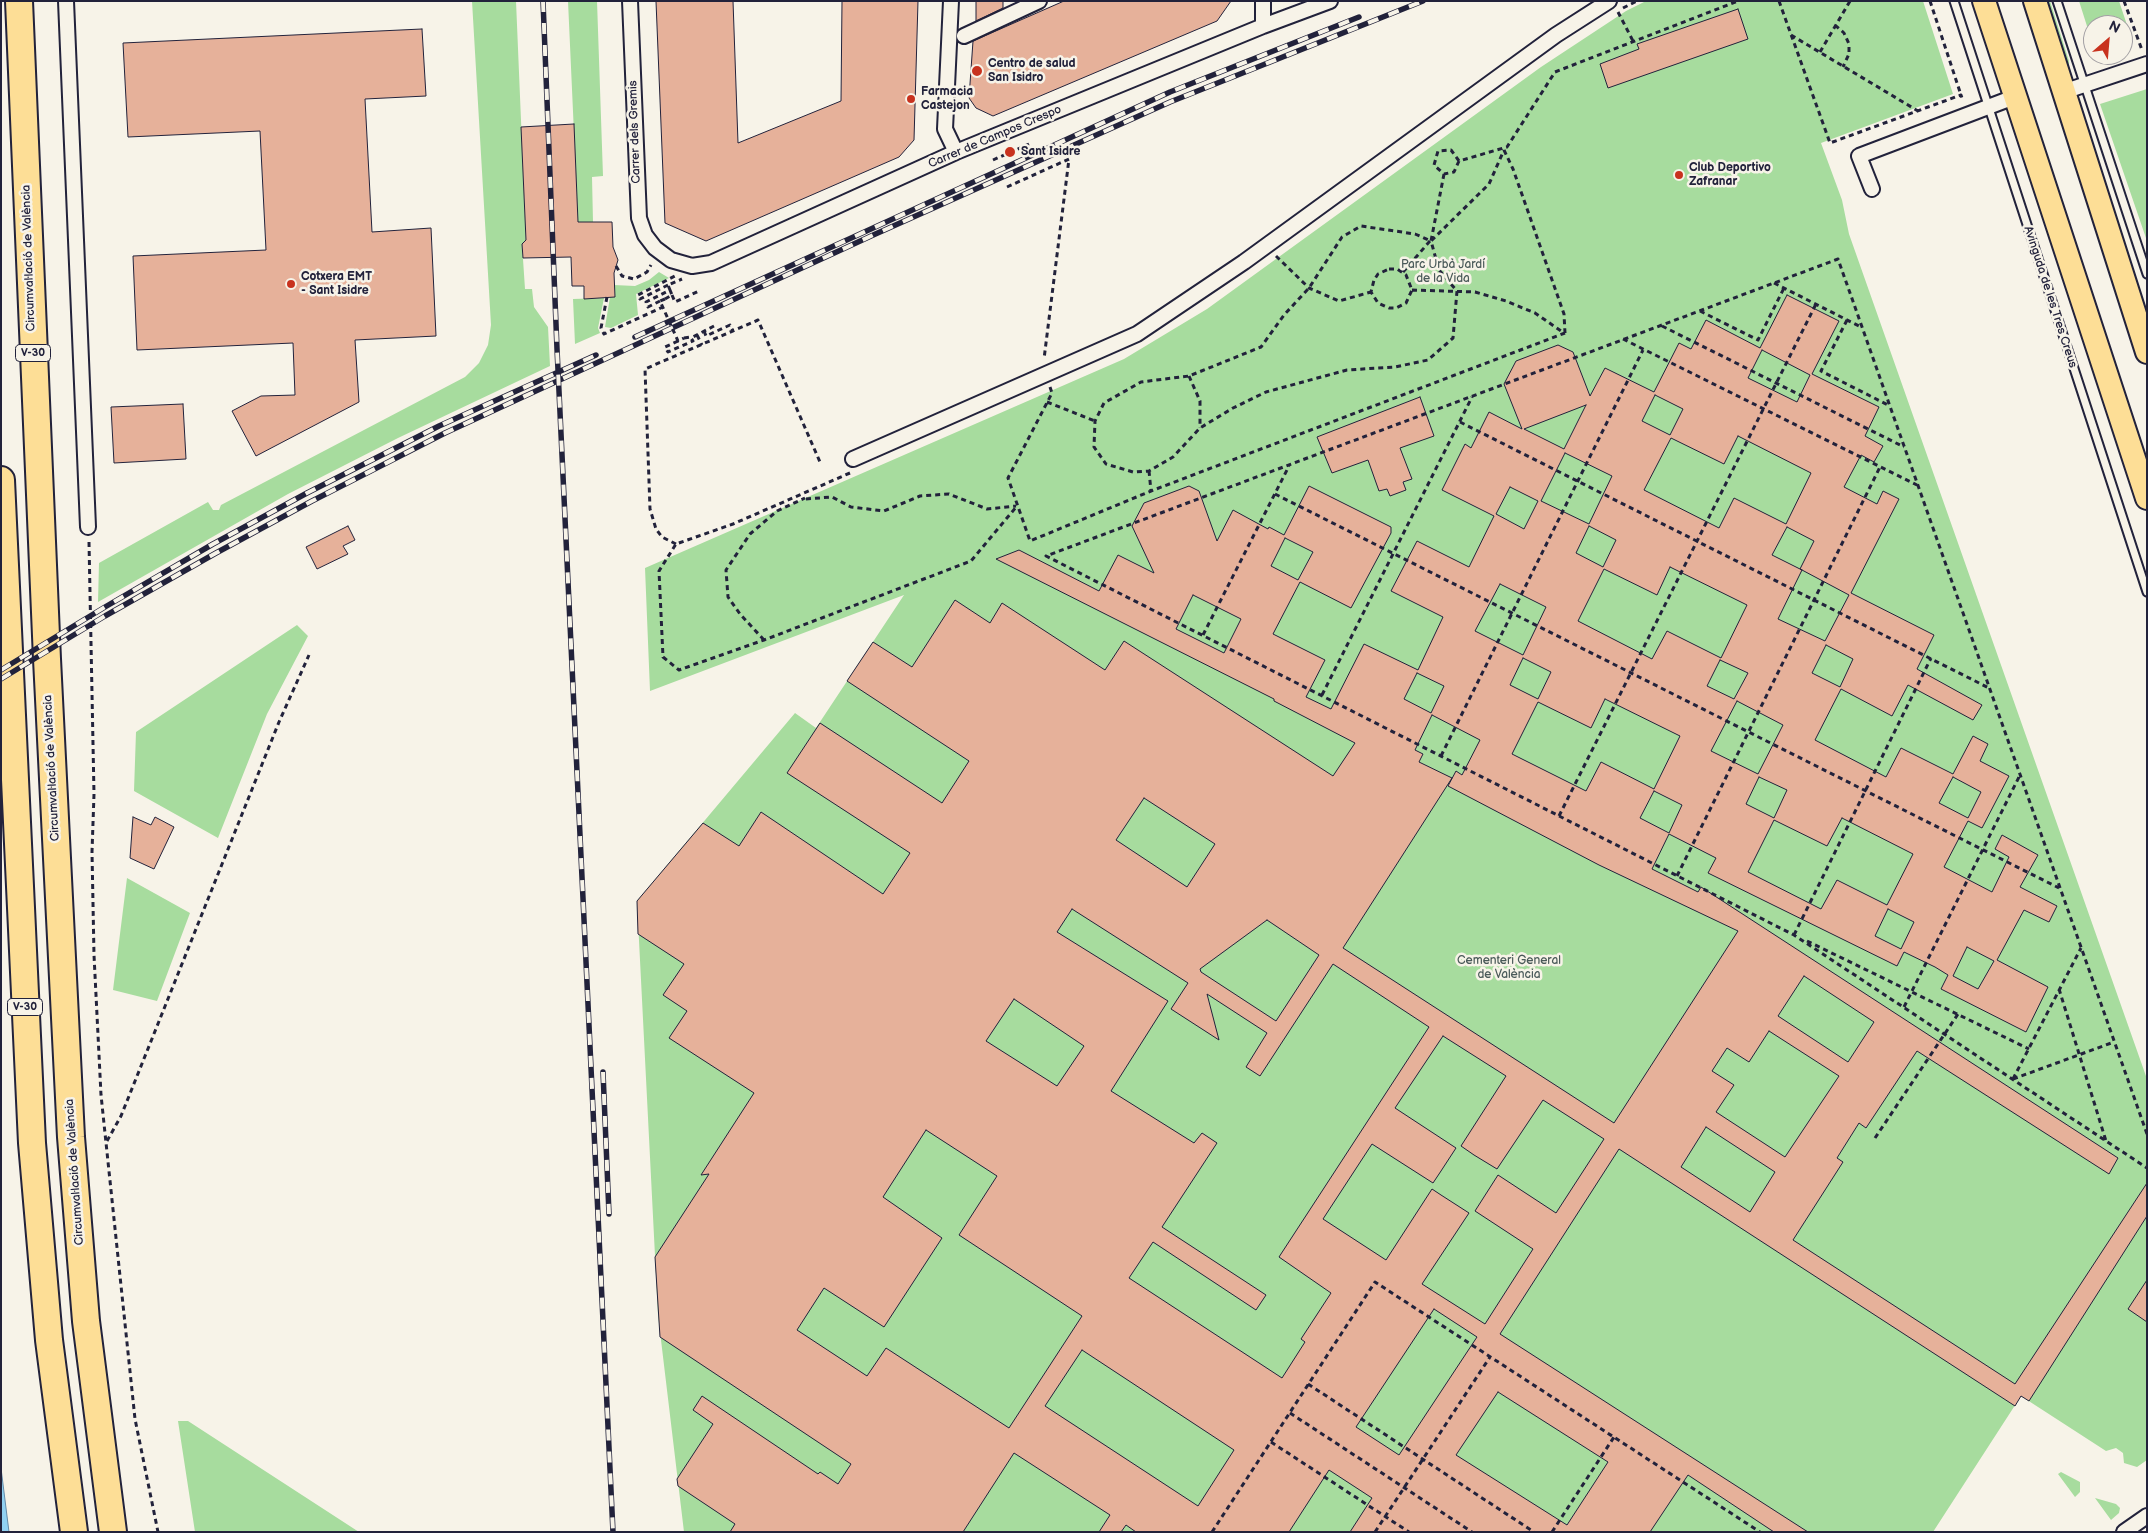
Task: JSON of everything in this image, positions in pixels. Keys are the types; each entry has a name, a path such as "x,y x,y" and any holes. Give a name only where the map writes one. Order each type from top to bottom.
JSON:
{"highway":[{"name":"Circumval·lació de València","path":"19,1 47,659 71,1137 86,1322 113,1532"},
{"name":"V-30","path":"1,480 32,1143 49,1340 74,1532"}],"main road":[{"path":"1984,1 2017,96 2147,498"},
{"path":"2035,1 2074,88 2147,352"}],"street":[{"path":"66,1 88,527"},
{"name":"Carrer dels Gremis","path":"630,1 639,218 645,235 663,255"},
{"path":"951,1 945,129 956,152"},
{"path":"964,36 1039,1"},
{"path":"1263,1 1263,26"},
{"name":"Carrer de Campos Crespo","path":"663,255 685,266 705,265 956,152 1263,26 1330,1"},
{"path":"853,459 1138,334 1244,262 1556,35 1613,6"},
{"path":"2074,88 2145,58"},
{"path":"1872,189 1859,156 2017,96"},
{"path":"2124,1532 2147,1516"}],"lane":[{"name":"Avinguda de les Tres Creus","path":"1954,1 2147,592"},
{"path":"2057,1 2074,88 2147,274"}],"path":[{"path":"1444,174 1454,172 1459,161 1507,147 1555,72 1738,1"},
{"path":"1779,1 1830,143 1962,95"},
{"path":"1820,52 1850,1"},
{"path":"1930,1 1968,114"},
{"path":"2124,1 2145,58"},
{"path":"1613,6 1633,41"},
{"path":"1835,25 1844,33 1849,44 1849,54 1844,67"},
{"path":"1791,35 1918,111"},
{"path":"992,160 1030,144"},
{"path":"1434,146 1438,151"},
{"path":"1438,151 1451,150 1459,161"},
{"path":"1403,272 1430,241 1489,184 1504,150 1513,169 1564,314 1564,333"},
{"path":"1438,151 1434,165 1444,174"},
{"path":"1007,187 1069,159 1043,367"},
{"path":"1430,241 1415,234 1360,226 1342,237 1309,288 1284,315 1261,347 1189,376 1141,382 1104,403 1095,421 1094,447 1106,464 1133,472 1149,471 1173,457 1200,428 1233,408 1266,392 1347,370 1395,367 1428,360 1453,338 1456,291 1439,270 1430,241 1444,174"},
{"path":"1275,255 1309,288 1339,301 1370,292"},
{"path":"2029,1049 1794,935 1046,556 1838,259 2147,1134"},
{"path":"616,266 622,276 634,279 643,275 649,268"},
{"path":"1389,269 1403,272 1410,281 1412,290 1406,303 1396,308 1389,308 1378,303 1370,292 1374,280 1383,271 1389,269"},
{"path":"676,275 638,295 640,299 678,280"},
{"path":"1774,283 1862,328"},
{"path":"668,285 675,302 699,291"},
{"path":"1700,311 1758,340 1784,288"},
{"path":"670,290 646,302 648,307 672,295"},
{"path":"1412,290 1474,292 1506,301 1535,313 1564,333"},
{"path":"607,298 601,328 604,334 663,307"},
{"path":"660,301 678,341"},
{"path":"1559,816 1816,304"},
{"path":"676,544 662,537 656,529 650,509 645,369 758,320 820,462"},
{"path":"1847,320 1821,371 1890,406"},
{"path":"704,331 706,336 730,325 733,332"},
{"path":"1662,325 1904,447"},
{"path":"691,338 692,341 668,352 666,347 684,338 690,336 691,338 714,326"},
{"path":"1050,387 1052,393 1008,478 1030,541 1151,491 1564,333"},
{"path":"697,335 702,345"},
{"path":"1623,340 1918,485"},
{"path":"1441,756 1643,350"},
{"path":"1189,376 1200,401 1200,428"},
{"path":"1322,695 1473,396"},
{"path":"1047,402 1095,421"},
{"path":"1460,422 1989,688"},
{"path":"1203,635 1289,465"},
{"path":"1677,876 1880,466"},
{"path":"1149,471 1151,491"},
{"path":"803,493 806,499"},
{"path":"949,494 987,509 1017,506 971,561 764,640 740,614 728,597 726,570 750,534 777,511 806,499 832,497 852,507 884,511 920,496 949,494"},
{"path":"1275,494 2060,888"},
{"path":"88,527 94,956 101,1095 135,1419 158,1532"},
{"path":"107,1142 121,1116 279,722 309,655"},
{"path":"1794,935 1931,658"},
{"path":"1904,1008 2020,774"},
{"path":"1794,935 2147,1168"},
{"path":"2013,1079 2081,948"},
{"path":"2059,989 2106,1141"},
{"path":"1875,1138 1958,1014"},
{"path":"2013,1079 2114,1042"},
{"path":"1212,1532 1375,1282 1760,1532"},
{"path":"1375,1532 1490,1356"},
{"path":"1308,1384 1534,1532"},
{"path":"1290,1413 1472,1532"},
{"path":"1552,1532 1614,1437"},
{"path":"1271,1442 1409,1532"}],"green space":[{"path":"472,1 516,1 526,240 522,244 525,289 532,289 534,307 548,327 550,366 398,438 288,494 98,602 99,563 208,502 213,510 219,510 221,505 465,377 479,363 488,345 491,325"},
{"path":"568,1 597,1 603,176 592,177 593,222 578,222"},
{"name":"Cementeri General de València","path":"1646,1 1923,1 1953,94 1821,143 1842,200 1849,234 2147,1079 2147,1460 2137,1467 2124,1463 2123,1453 2116,1448 2106,1451 2021,1396 1933,1532 684,1532 658,1315 637,901 795,713 816,728 904,595 650,691 645,568 1124,359 1207,309 1541,67 1626,11"},
{"path":"2043,1 2050,1 2069,65 2062,59"},
{"path":"2079,1 2119,1 2124,15 2083,15"},
{"path":"2147,89 2147,241 2100,104"},
{"path":"659,272 669,278 636,294 638,315 611,328 605,327 610,297 615,297 614,285 635,286 649,280"},
{"path":"604,298 598,328 600,333 575,344 573,299"},
{"path":"297,625 308,636 267,714 218,838 134,791 136,732"},
{"path":"127,878 190,913 157,1001 113,990"},
{"path":"178,1421 188,1421 359,1532 195,1532"},
{"path":"2061,1472 2080,1482 2080,1492 2075,1497 2058,1474"},
{"path":"2095,1498 2116,1504 2120,1508 2119,1513 2111,1520"}],"water":[{"path":"1,1468 9,1532 1,1532"}],"building":[{"path":"656,1 733,1 738,143 841,101 842,1 918,1 914,140 899,157 706,241 665,223"},
{"path":"976,1 1003,1 1003,8 976,21"},
{"path":"1064,1 1231,1 1217,21 993,116 976,108 969,98 973,41"},
{"path":"1738,9 1748,39 1608,88 1600,64 1639,49 1637,44"},
{"path":"422,29 426,96 365,99 372,232 431,228 436,336 355,340 359,402 256,456 232,411 261,396 295,395 293,343 137,350 133,256 266,250 260,131 128,137 123,43"},
{"path":"574,124 578,222 612,222 613,247 618,260 614,273 615,297 584,299 584,286 572,286 571,257 523,258 522,244 526,240 521,127"},
{"path":"1787,295 1839,321 1812,374 1879,407 1865,436 1883,446 1874,462 1861,455 1844,487 1877,504 1883,491 1899,499 1851,593 1934,635 1917,669 1982,705 1973,720 1908,685 1892,716 1841,689 1815,740 1886,777 1901,748 1953,774 1973,736 1988,744 1980,761 2009,776 1982,828 1968,821 1944,867 1992,892 2009,857 1995,849 2002,835 2038,855 2020,887 2057,906 2049,922 2024,910 1997,960 2048,987 2026,1032 1941,989 1948,975 1935,967 1904,952 1897,966 1708,873 1716,858 1669,834 1652,869 1698,892 1701,887 2118,1158 2109,1174 1917,1051 1866,1128 1859,1123 1837,1158 1843,1162 1793,1240 2015,1384 2147,1183 2147,1216 2029,1401 2021,1396 2015,1406 1619,1149 1500,1334 1808,1532 1774,1532 1688,1475 1650,1532 1350,1532 1372,1498 1329,1470 1289,1532 1136,1532 1126,1525 1121,1532 1099,1532 1110,1515 1014,1453 963,1532 730,1532 735,1524 678,1486 677,1479 713,1424 693,1410 702,1396 818,1474 820,1472 838,1484 851,1464 660,1337 655,1257 709,1174 701,1175 754,1093 669,1038 687,1011 663,995 684,964 638,934 637,901 703,823 739,846 761,812 883,894 910,853 787,773 820,723 942,803 969,761 847,681 873,642 912,667 955,600 990,623 1002,603 1105,670 1124,641 1333,776 1355,743 1274,701 1274,699 996,559 1019,550 1099,591 1118,555 1154,573 1132,526 1144,503 1189,486 1199,491 1217,541 1233,510 1268,529 1269,527 1284,535 1309,486 1391,527 1391,533 1351,608 1300,582 1273,634 1325,660 1306,697 1331,709 1364,644 1418,670 1443,617 1391,591 1417,541 1469,567 1494,516 1442,490 1465,444 1471,448 1489,412 1522,429 1504,384 1516,361 1558,345 1573,352 1590,396 1605,368 1654,392 1679,343 1691,349 1706,320 1760,348","holes":["1762,350 1810,375 1797,402 1748,378","1655,395 1683,409 1670,435 1642,421","1586,405 1564,449 1524,429","1738,436 1811,473 1786,524 1734,498 1719,528 1644,490 1671,438 1724,464","1565,453 1612,476 1589,524 1541,501","1510,487 1538,501 1524,529 1496,514","1589,526 1616,540 1603,567 1576,553","1787,527 1814,541 1800,569 1772,555","1285,538 1313,552 1298,580 1271,566","1670,567 1747,605 1721,658 1667,631 1652,659 1578,621 1604,569 1657,595","1802,570 1849,595 1825,641 1778,619","1500,584 1546,607 1523,655 1475,631","1193,595 1241,619 1224,653 1176,629","1826,645 1853,659 1840,687 1812,673","1523,658 1551,672 1538,699 1510,685","1720,660 1748,673 1734,699 1707,686","1417,673 1444,686 1431,713 1404,699","1605,699 1680,736 1654,789 1601,762 1586,791 1512,754 1538,702 1591,728","1737,701 1783,725 1758,774 1711,751","1432,715 1480,740 1462,775 1456,771 1448,786 1599,865 1738,931 1614,1123 1343,948 1452,778 1419,762 1423,754 1415,750","1759,777 1787,790 1774,818 1746,804","1953,777 1981,792 1968,818 1939,803","1654,791 1682,805 1669,833 1640,818","1144,798 1215,844 1187,887 1116,840","1842,818 1913,854 1887,905 1837,880 1821,909 1748,872 1774,820 1827,846","1072,909 1188,983 1171,1009 1219,1040 1207,994 1267,1033 1246,1067 1260,1076 1333,964 1429,1027 1279,1257 1331,1293 1301,1339 1305,1342 1282,1378 1129,1278 1153,1242 1256,1310 1266,1295 1162,1227 1217,1143 1202,1133 1194,1143 1111,1091 1168,1001 1057,932","1888,909 1914,922 1901,949 1875,936","1267,920 1319,955 1276,1021 1201,972 1200,969","1967,947 1994,961 1978,989 1953,976","1804,976 1874,1022 1848,1062 1778,1016","1014,999 1084,1046 1057,1086 986,1041","1769,1031 1839,1076 1785,1157 1716,1112 1734,1085 1712,1071 1727,1048 1749,1062","1443,1036 1506,1076 1461,1146 1474,1155 1497,1169 1543,1100 1604,1139 1556,1213 1498,1175 1475,1211 1533,1249 1485,1324 1422,1284 1469,1213 1432,1189 1386,1260 1323,1219 1372,1144 1433,1183 1456,1148 1395,1108","1706,1127 1775,1172 1750,1212 1681,1167","926,1130 997,1176 959,1235 1082,1316 1009,1428 886,1348 867,1376 797,1330 824,1288 884,1327 942,1238 883,1197","1434,1309 1477,1337 1399,1455 1356,1427","1082,1350 1234,1450 1198,1506 1045,1406","1498,1392 1608,1462 1567,1525 1456,1455"]},
{"path":"1420,397 1434,436 1400,448 1412,479 1403,482 1406,490 1390,496 1387,489 1379,491 1368,460 1332,473 1317,437"},
{"path":"183,404 186,459 114,463 111,407"},
{"path":"348,526 355,540 343,546 348,554 317,569 306,547"},
{"path":"133,817 151,825 155,817 174,827 154,869 130,858"},
{"path":"2147,1280 2147,1322 2128,1309"}],"railway":[{"path":"543,1 557,349 613,1532"},
{"path":"1,679 105,616 216,553 312,501 445,433 871,236 1170,102 1423,1"},
{"path":"635,337 1170,92 1359,17"},
{"path":"1,670 213,544 307,493 439,426 596,355"},
{"path":"603,1072 609,1214"}],"place":[{"name":"Centro de salud San Isidro","path":"977,71"},
{"name":"Farmacia Castejon","path":"911,99"},
{"name":"Sant Isidre","path":"1010,152"},
{"name":"Club Deportivo Zafranar","path":"1679,175"},
{"name":"Cotxera EMT - Sant Isidre","path":"291,284"}],"park label":[{"name":"Parc Urbà Jardí de la Vida","path":"1443,272"}]}
